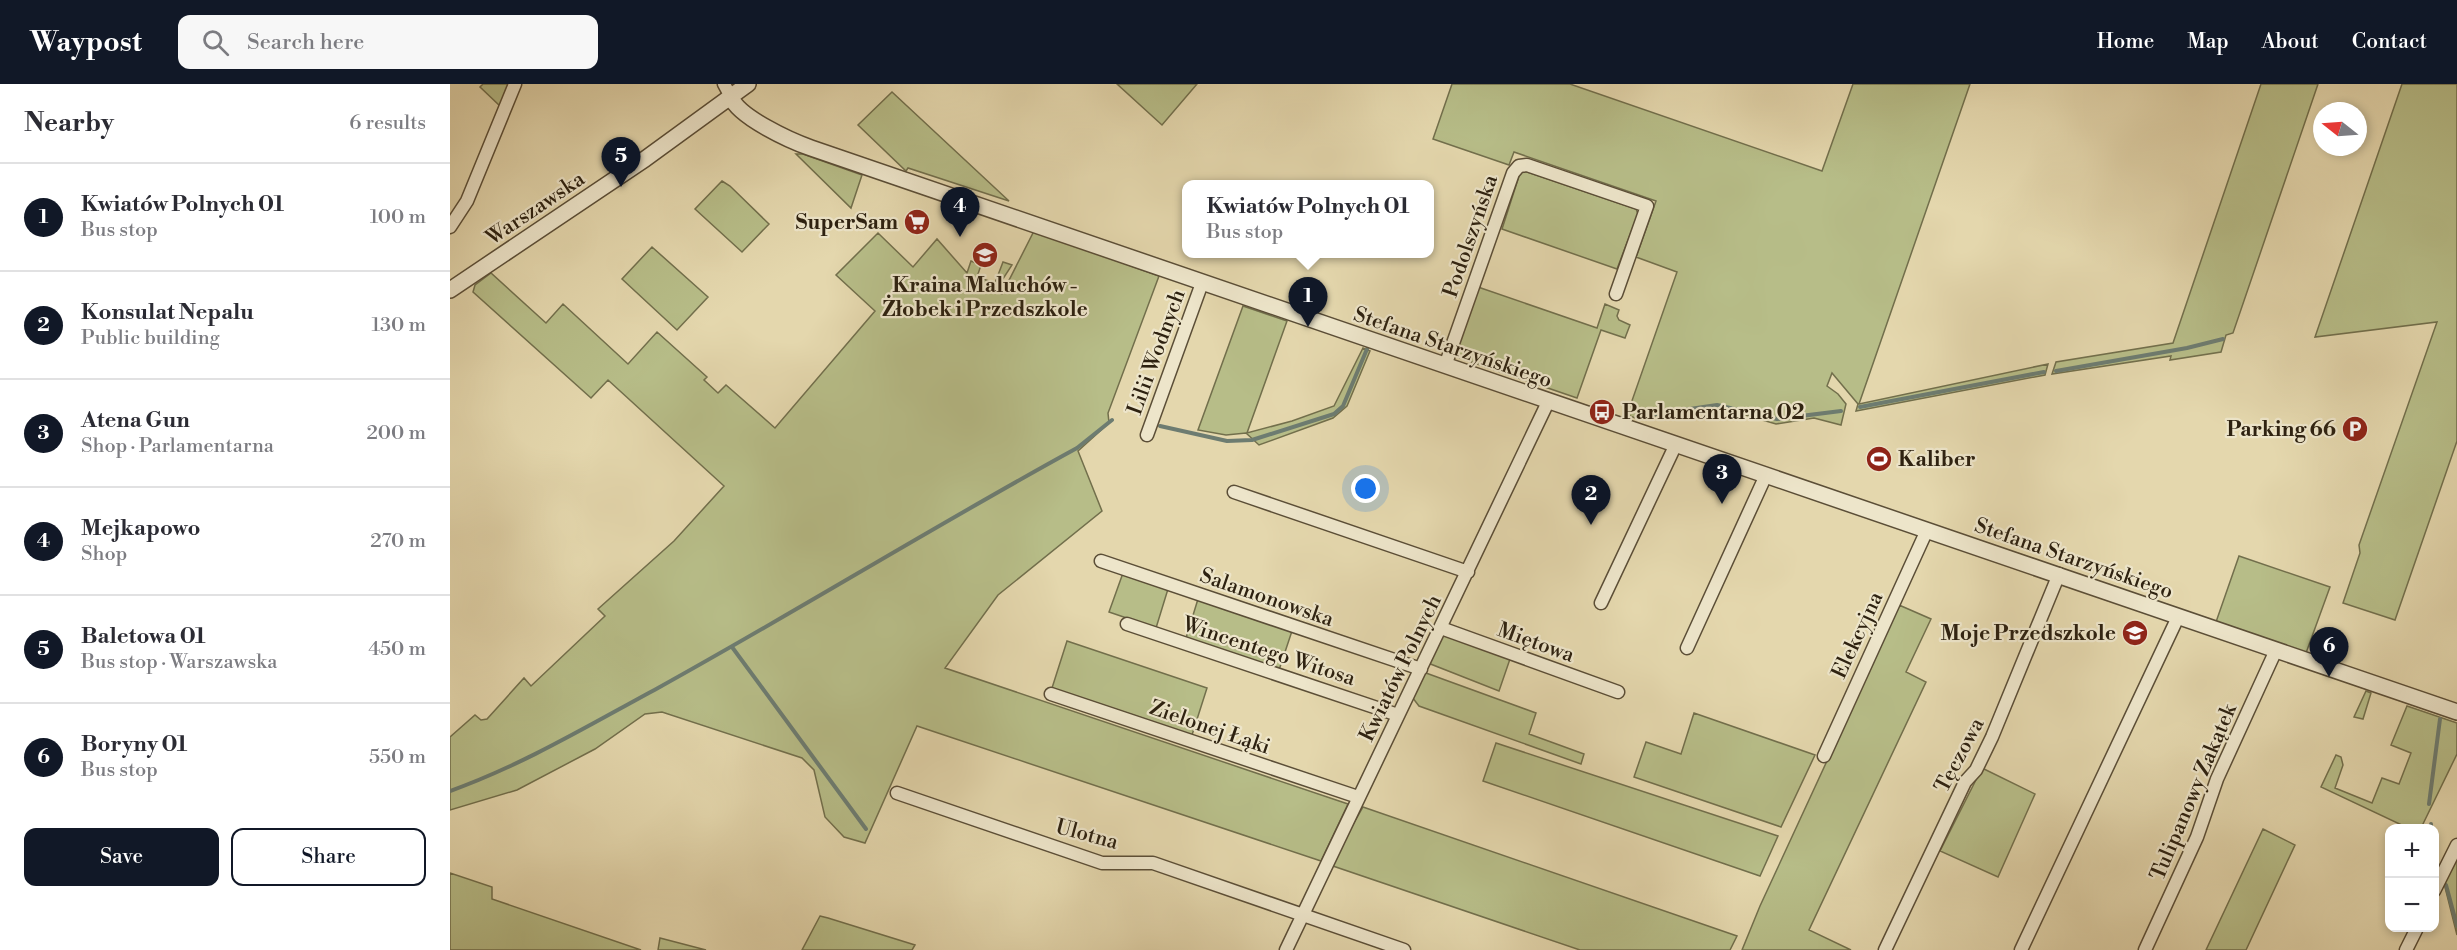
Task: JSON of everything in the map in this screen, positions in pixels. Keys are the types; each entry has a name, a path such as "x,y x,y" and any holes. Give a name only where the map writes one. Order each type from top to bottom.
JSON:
{"street":[{"path":"450,227 467,201 515,84"},
{"name":"Warszawska","path":"450,290 645,159 728,90 748,84"},
{"name":"Stefana Starzyńskiego","path":"728,90 736,107 799,144 2457,712"},
{"name":"Podolszyńska","path":"1445,366 1513,173 1519,165 1527,165 1647,206 1616,294"},
{"name":"Lilii Wodnych","path":"1147,435 1202,283"},
{"name":"Kwiatów Polnych","path":"1286,950 1548,402"},
{"path":"1601,603 1677,444"},
{"path":"1687,648 1766,475"},
{"path":"1234,492 1468,572"},
{"name":"Elekcyjna","path":"1824,756 1927,530"},
{"name":"Salamonowska","path":"1101,561 1421,669"},
{"name":"Tęczowa","path":"1885,950 1965,782 1976,770 1992,737 2059,574"},
{"path":"2021,950 2178,617"},
{"name":"Wincentego Witosa","path":"1127,624 1398,715"},
{"name":"Miętowa","path":"1440,628 1618,692"},
{"name":"Tulipanowy Zakątek","path":"2145,950 2197,837 2217,779 2276,650"},
{"name":"Zielonej Łąki","path":"1051,694 1358,797"},
{"name":"Ulotna","path":"897,793 1102,863 1153,864 1404,950"},
{"path":"2439,881 2457,845"},
{"path":"2406,950 2415,932"}],"green space":[{"path":"483,84 511,84 500,106 480,87"},
{"path":"1117,84 1197,84 1162,125"},
{"path":"1452,84 1570,84 1822,171 1853,84 1970,84 1859,404 2048,364 2045,375 1856,411 1858,404 1832,373 1827,386 1846,404 1841,425 1814,418 1776,424 1721,408 1638,419 1627,415 1677,272 1636,257 1656,201 1514,152 1509,165 1433,139"},
{"path":"2261,84 2318,84 2233,333 2226,335 2221,352 2170,360 2171,356 2052,374 2056,362 2173,343"},
{"path":"2402,84 2457,84 2457,441 2395,620 2343,603 2360,553 2359,545 2437,322 2315,337"},
{"path":"892,92 1009,201 908,168 906,171 858,125"},
{"path":"796,154 803,154 862,175 851,208"},
{"path":"1524,171 1636,209 1638,214 1617,269 1502,229 1520,173"},
{"path":"722,181 769,224 742,252 695,209"},
{"path":"1034,231 1159,276 1108,413 1109,423 1078,451 1102,511 998,595 945,668 1348,804 1321,861 917,726 865,843 844,837 825,817 814,770 802,758 662,712 645,714 595,749 517,790 450,810 450,737 475,715 481,720 487,719 524,678 531,686 605,616 598,609 674,541 724,486 608,380 591,398 473,292 475,285 491,273 546,323 563,304 628,364 657,332 707,377 704,380 718,393 726,385 775,428 875,311 836,275 878,233 913,267 937,239 967,273 971,261 981,265 977,277 995,283 1003,262 1012,265 995,291 1002,294"},
{"path":"652,247 708,297 677,330 622,279"},
{"path":"1478,287 1597,328 1605,304 1619,310 1617,316 1619,320 1630,325 1625,338 1601,330 1577,398 1454,356"},
{"path":"1243,306 1287,321 1247,433 1292,421 1334,406 1363,348 1370,351 1347,406 1333,418 1259,445 1246,433 1226,435 1198,430"},
{"path":"2239,556 2330,587 2306,653 2216,622"},
{"path":"1123,573 1168,589 1156,628 1109,612"},
{"path":"1198,599 1292,631 1279,670 1186,638"},
{"path":"1899,605 1931,619 1906,672 1926,682 1809,930 1851,950 1742,950 1760,906"},
{"path":"1443,633 1510,659 1499,691 1428,663"},
{"path":"1067,641 1207,688 1192,735 1052,688"},
{"path":"1426,673 1536,713 1529,734 1584,754 1581,764 1419,706 1412,697 1421,677"},
{"path":"2366,691 2371,693 2363,719 2354,717"},
{"path":"2407,706 2457,723 2457,754 2423,824 2400,824 2321,787 2336,755 2341,757 2343,765 2335,788 2372,803 2382,778 2399,784 2411,753 2391,745"},
{"path":"1694,713 1815,755 1781,827 1634,777 1646,742 1681,754"},
{"path":"1496,743 1778,836 1760,876 1483,781"},
{"path":"1982,768 2035,794 1998,877 1940,851"},
{"path":"1363,807 1737,936 1730,950 1580,950 1330,865"},
{"path":"2263,829 2295,845 2246,950 2206,950"},
{"path":"2457,857 2457,935 2444,883"},
{"path":"450,873 492,887 492,899 641,950 450,950"},
{"path":"820,916 915,945 912,950 802,950"},
{"path":"660,938 706,950 658,950"}],"waterway":[{"path":"2056,371 2187,348 2223,339"},
{"path":"1160,426 1227,441 1252,440 1334,414 1343,406 1367,349"},
{"path":"1860,407 2044,372"},
{"path":"1642,416 1717,405 1777,419 1841,411"},
{"path":"450,791 504,769 658,688 1077,448 1112,420"},
{"path":"732,647 866,829"},
{"path":"2429,804 2440,719"},
{"path":"2446,885 2457,926"}],"place":[{"name":"Baletowa 01","path":"621,187"},
{"name":"SuperSam","path":"917,222"},
{"name":"Mejkapowo","path":"960,237"},
{"name":"Kraina Maluchów - Żłobek i Przedszkole","path":"985,255"},
{"name":"Kwiatów Polnych 01","path":"1308,327"},
{"name":"Parlamentarna 02","path":"1602,412"},
{"name":"Parking 66","path":"2355,429"},
{"name":"Kaliber","path":"1879,459"},
{"name":"Atena Gun","path":"1722,504"},
{"name":"Konsulat Nepalu","path":"1591,525"},
{"name":"Moje Przedszkole","path":"2135,633"},
{"name":"Boryny 01","path":"2329,677"}]}
